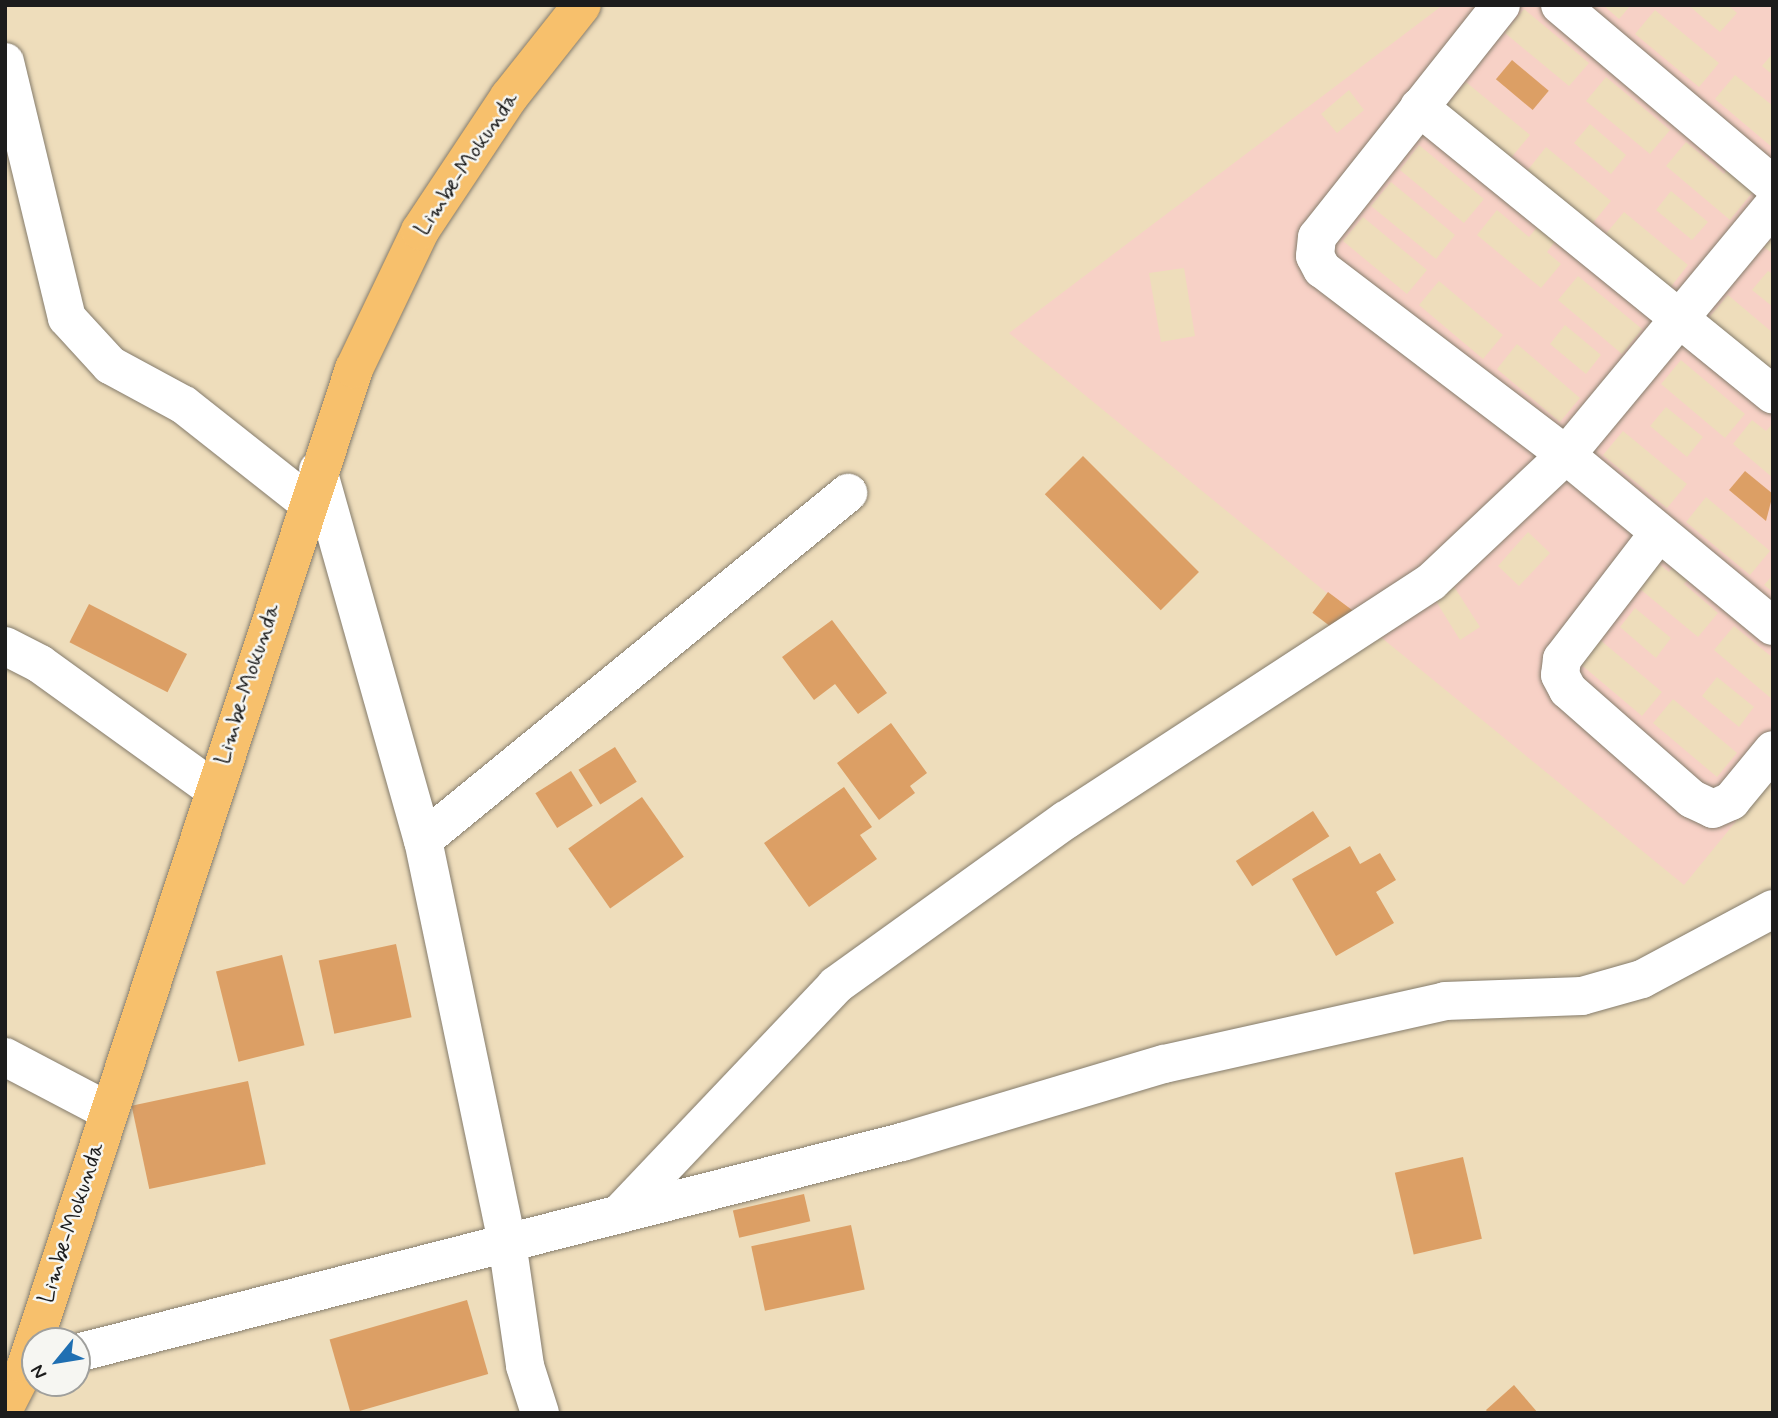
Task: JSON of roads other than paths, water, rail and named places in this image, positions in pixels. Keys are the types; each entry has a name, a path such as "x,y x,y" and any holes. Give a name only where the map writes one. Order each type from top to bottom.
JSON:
{"main road":[{"name":"Limbe-Mokunda","path":"42,1327 107,1111 354,369 420,231 509,97 582,5"},
{"name":"Limbe-Mokunda","path":"5,1407 21,1381"}],"street":[{"path":"1501,5 1317,237 1315,256 1322,269 1566,455 1658,534 1773,626"},
{"path":"1560,5 1773,185"},
{"path":"5,62 67,318 110,365 184,405 313,486 423,840 507,1242 525,1366 540,1413"},
{"path":"1419,107 1773,395"},
{"path":"619,1214 836,985 1066,820 1431,582 1566,455 1773,206"},
{"path":"423,840 848,493"},
{"path":"1658,534 1562,659 1560,675 1568,690 1692,799 1713,809 1731,802 1773,750"},
{"path":"5,646 40,664 213,789"},
{"path":"91,1349 902,1142 1164,1064 1350,1020 1445,1001 1582,996 1642,979 1773,909"},
{"path":"5,1057 107,1111"}]}
